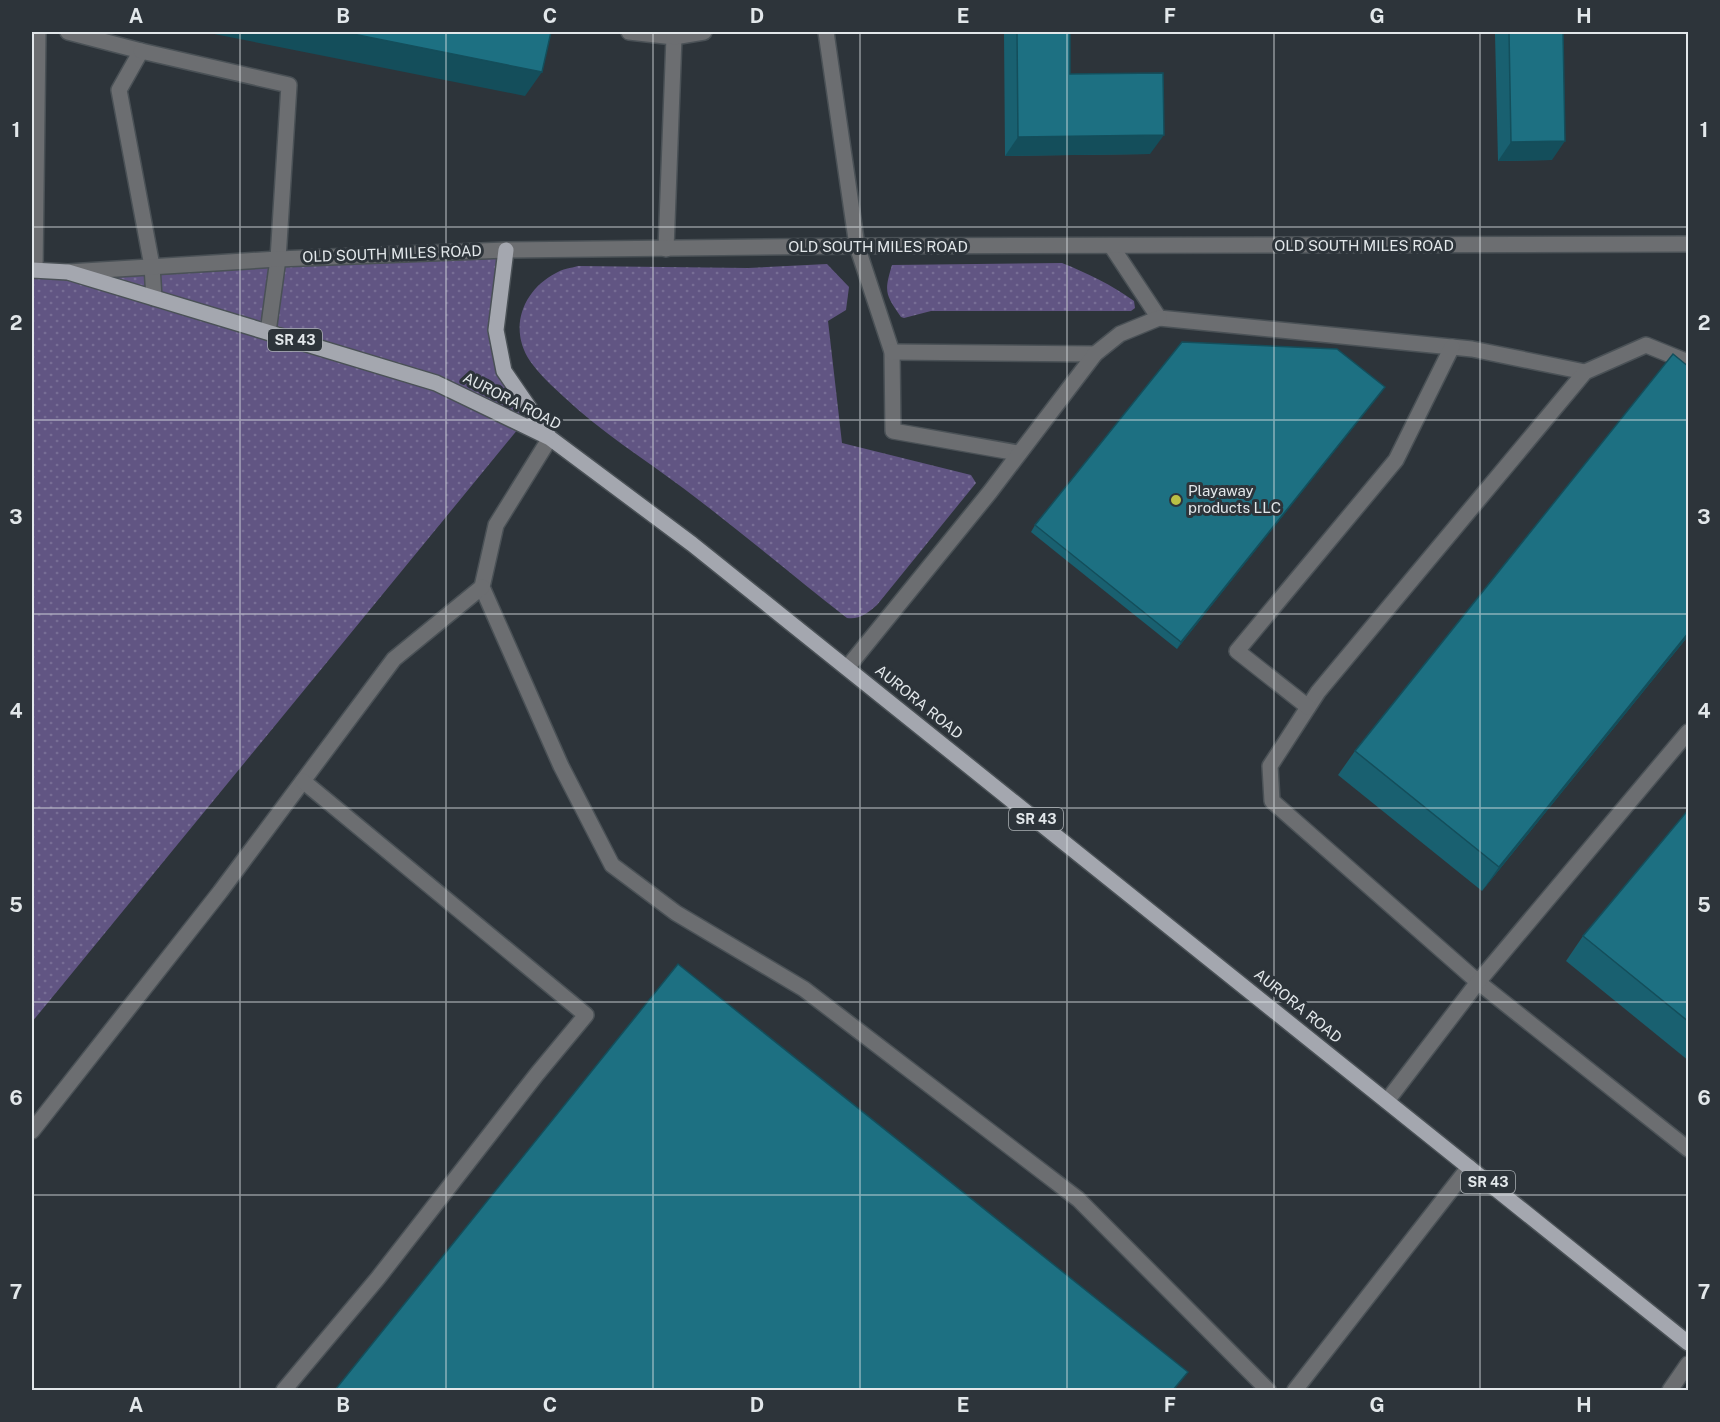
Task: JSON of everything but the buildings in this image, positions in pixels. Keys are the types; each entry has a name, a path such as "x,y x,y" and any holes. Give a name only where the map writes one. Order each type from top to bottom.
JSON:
{"main road":[{"path":"506,250 496,330 504,371 550,438"},
{"name":"AURORA ROAD","path":"33,270 68,272 436,383 550,438 692,544 1689,1343"}],"street":[{"path":"33,270 38,32"},
{"path":"69,32 289,85 278,259 268,332"},
{"path":"629,32 674,37 704,32"},
{"path":"826,32 857,246 892,352 892,431 1018,453"},
{"path":"666,249 674,37"},
{"path":"141,51 119,90 152,266 154,298"},
{"name":"OLD SOUTH MILES ROAD","path":"68,272 278,259 506,250 857,246 1689,244"},
{"path":"1112,247 1159,318"},
{"path":"847,668 990,492 1095,354 1120,334 1159,318 1472,349 1585,372"},
{"path":"1689,362 1646,345 1585,372 1318,692 1270,766 1272,801 1478,982 1689,1149"},
{"path":"1308,707 1238,651 1396,460 1452,347"},
{"path":"892,352 1095,354"},
{"path":"550,438 496,525 482,587 561,766 612,865 676,913 804,989 1078,1199 1268,1390"},
{"path":"32,1131 220,892 394,659 482,587"},
{"path":"1387,1101 1478,982 1689,732"},
{"path":"284,1390 378,1278 537,1074 586,1016 303,781"},
{"path":"1295,1390 1469,1167"},
{"path":"1670,1390 1689,1364"}],"shaded area":[{"path":"506,250 496,330 504,371 532,412 32,1022 32,270"},
{"path":"1062,263 1117,290 1134,301 1135,308 1131,311 931,311 904,318 889,298 887,287 892,265"},
{"path":"827,264 849,287 846,310 828,321 842,443 971,475 976,483 877,605 855,618 847,618 704,504 578,410 550,384 530,361 520,336 522,311 535,289 558,272 578,266 748,268"}],"place":[{"name":"Playaway products LLC","path":"1176,500"}]}
